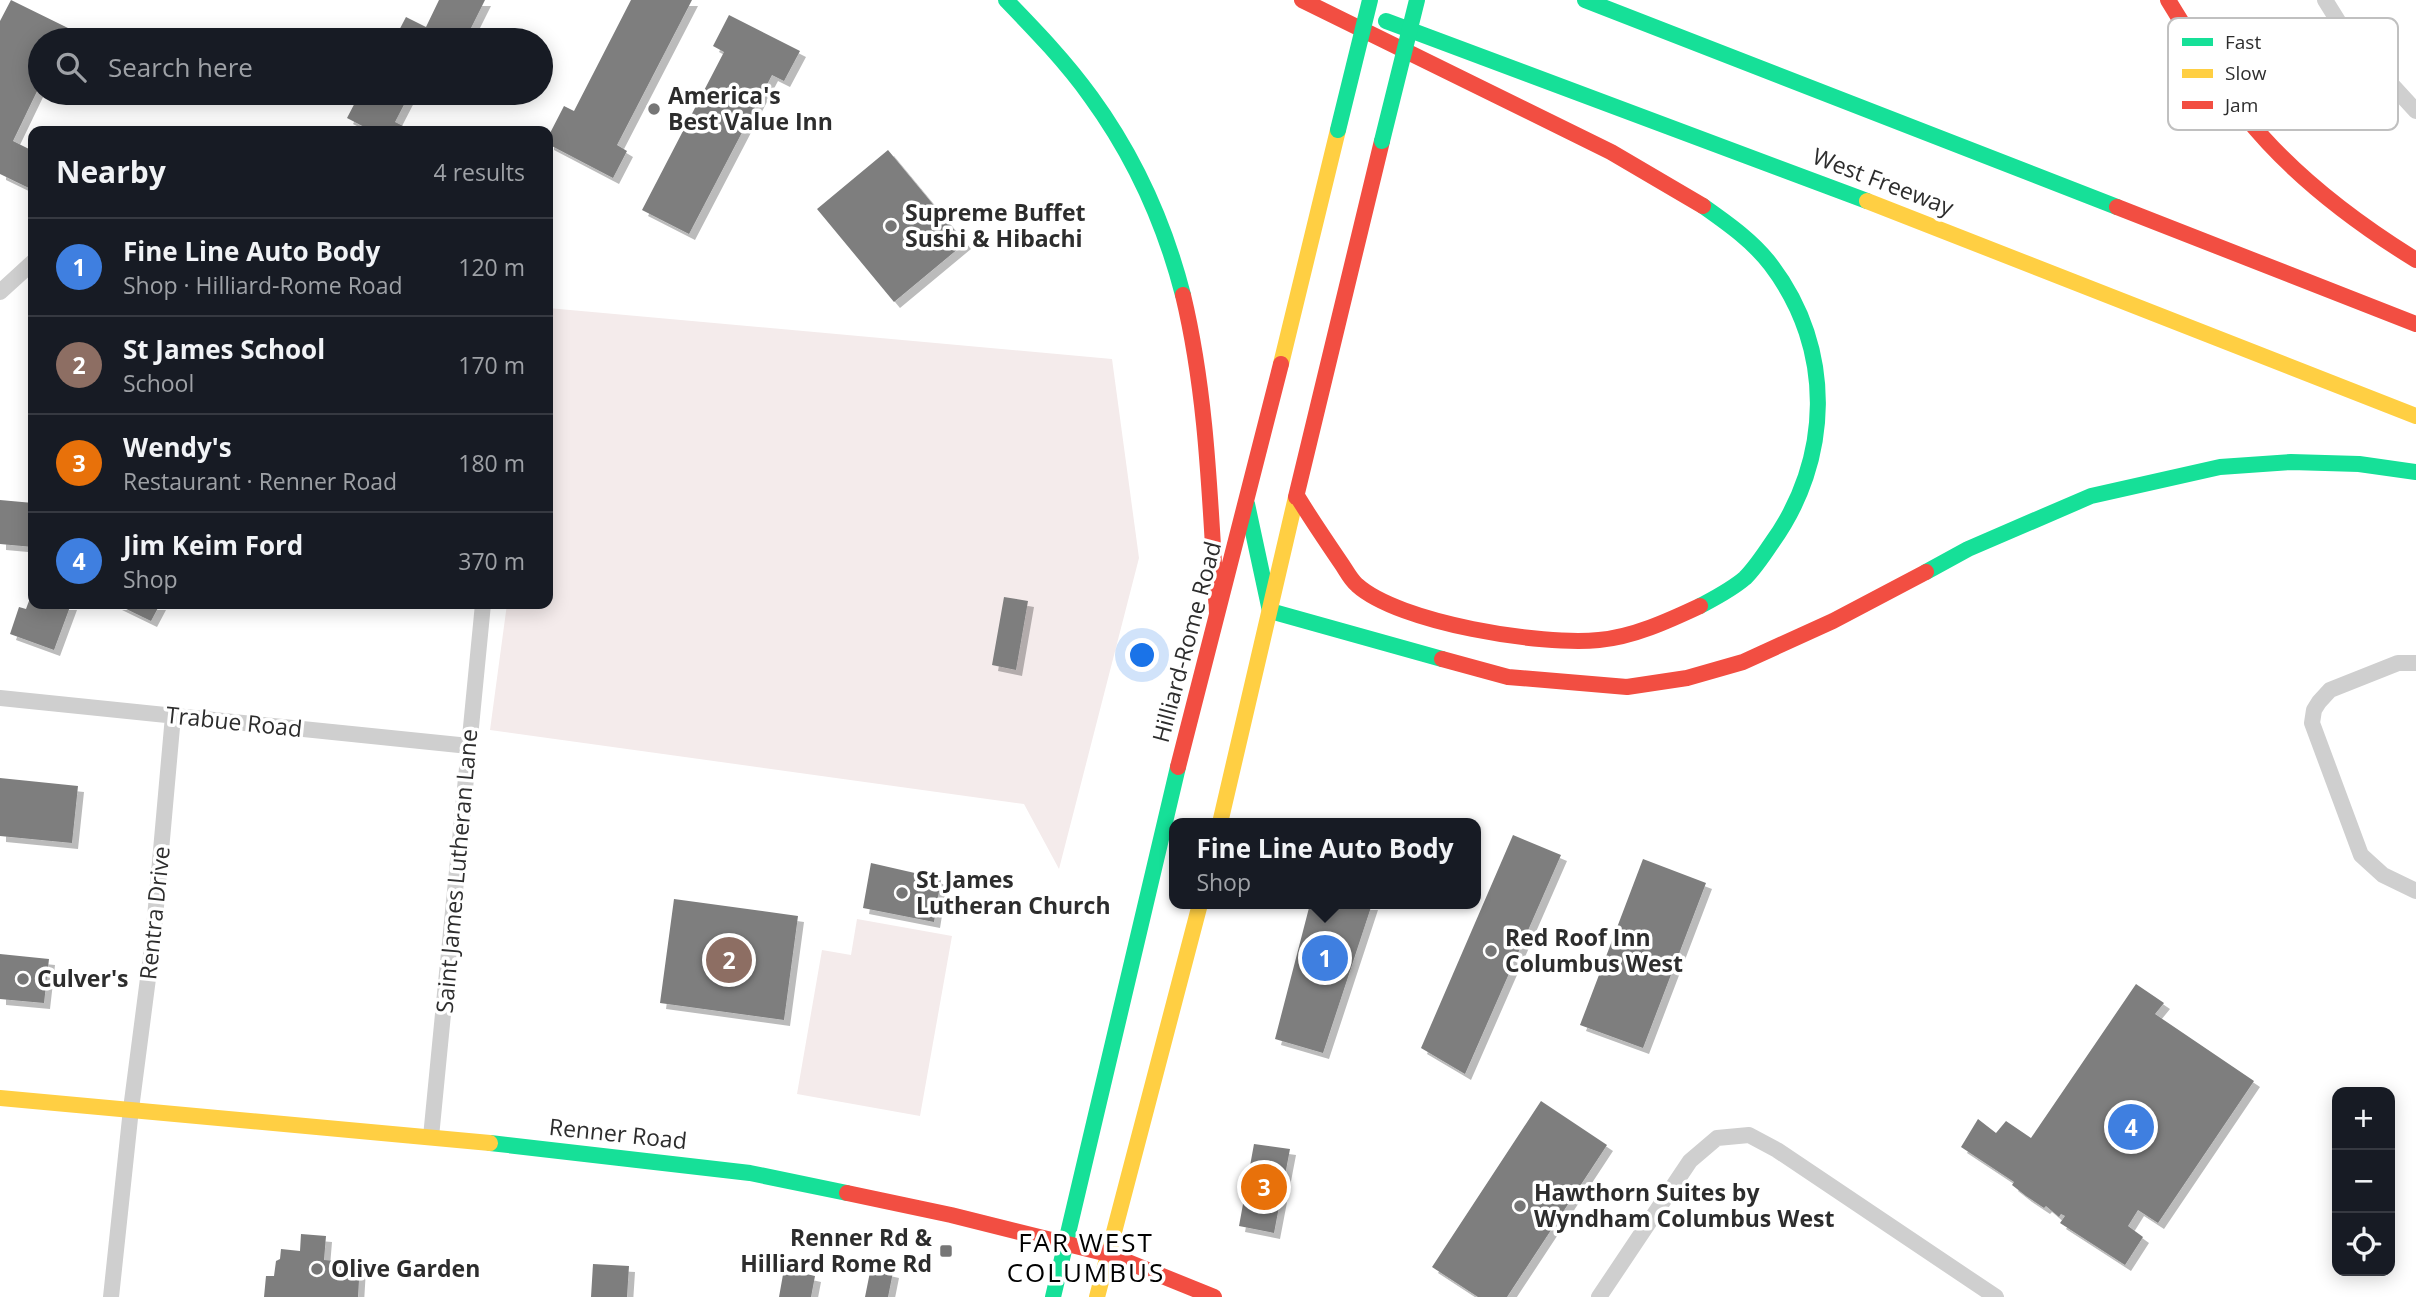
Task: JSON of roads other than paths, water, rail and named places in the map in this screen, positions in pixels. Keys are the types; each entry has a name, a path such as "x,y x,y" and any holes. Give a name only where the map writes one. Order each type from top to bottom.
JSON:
{"main road":[{"path":"1006,0 1045,40 1091,96 1142,183 1166,242 1185,299 1199,381 1217,613"},
{"path":"1297,496 1356,583 1382,602 1416,614 1492,631 1582,640 1612,639 1662,622 1702,604 1743,580 1778,539 1798,502 1812,462 1820,419 1818,373 1809,334 1792,298 1771,264 1740,232 1674,188 1611,152 1302,0"},
{"name":"West Freeway","path":"1329,0 1837,189 2416,416"},
{"name":"Hilliard-Rome Road","path":"1053,1297 1191,712 1247,504 1370,0"},
{"path":"1221,818 1417,0"},
{"path":"1585,0 2416,324"},
{"path":"2168,0 2179,18"},
{"path":"2258,130 2280,155 2316,187 2392,246 2416,260"},
{"path":"1270,611 1508,677 1627,687 1687,678 1743,662 1833,621 1968,549 2091,496 2220,467 2279,463 2359,464 2416,472"},
{"path":"1247,504 1270,611"},
{"path":"1097,1297 1199,909"},
{"name":"Renner Road","path":"0,1098 431,1137 750,1173 951,1214 1108,1254 1214,1297"}],"street":[{"path":"2325,0 2336,18"},
{"path":"2398,91 2416,111"},
{"path":"0,292 28,267"},
{"name":"Saint James Lutheran Lane","path":"431,1137 483,609"},
{"path":"2416,663 2398,663 2330,690 2314,710 2312,723 2361,855 2383,875 2416,891"},
{"name":"Trabue Road","path":"0,698 469,746"},
{"name":"Rentra Drive","path":"111,1297 131,1109 153,940 173,716"},
{"path":"1599,1297 1690,1161 1717,1138 1749,1135 1777,1150 1996,1297"}],"place":[{"name":"America's Best Value Inn","path":"654,109"},
{"name":"Supreme Buffet Sushi & Hibachi","path":"891,226"},
{"name":"St James Lutheran Church","path":"902,893"},
{"name":"Red Roof Inn Columbus West","path":"1491,951"},
{"name":"Fine Line Auto Body","path":"1325,958"},
{"name":"St James School","path":"729,960"},
{"name":"Culver's","path":"23,979"},
{"name":"Jim Keim Ford","path":"2131,1127"},
{"name":"Wendy's","path":"1264,1187"},
{"name":"Hawthorn Suites by Wyndham Columbus West","path":"1520,1206"},
{"name":"Renner Rd & Hilliard Rome Rd","path":"946,1251"},
{"name":"Olive Garden","path":"317,1269"}],"district":[{"name":"FAR WEST COLUMBUS","path":"1086,1258"}]}
